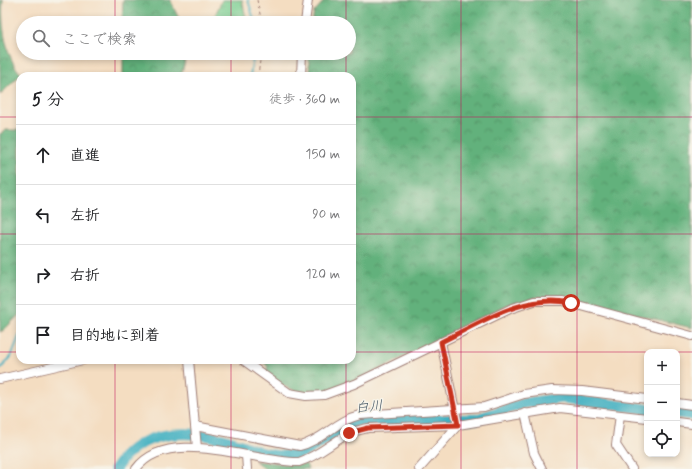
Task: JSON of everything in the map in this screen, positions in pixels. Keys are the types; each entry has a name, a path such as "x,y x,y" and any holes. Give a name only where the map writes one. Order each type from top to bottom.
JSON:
{"street":[{"path":"306,16 308,0"},
{"path":"301,72 302,60"},
{"path":"248,364 283,390 297,395 315,397 334,393 510,309 526,303 545,300 571,303 692,336"},
{"path":"441,342 453,409 458,425"},
{"path":"0,379 66,364"},
{"path":"189,364 197,448"},
{"path":"195,426 300,446 313,441 343,420 351,417 484,408 524,394 552,390 582,391 644,399"},
{"path":"680,403 692,405"},
{"path":"136,469 144,461 164,450 180,447 300,462 317,455 340,438 357,430 368,428 458,425 560,408 644,418"},
{"path":"525,413 534,453 542,469"},
{"path":"620,415 616,445 632,469"},
{"path":"680,422 692,424"},
{"path":"419,469 458,425"},
{"path":"246,455 247,469"}],"path":[{"path":"257,0 260,16"},
{"path":"259,72 260,60"}],"green space":[{"path":"0,0 3,0 5,39 11,58 20,72 16,72 16,79 0,95"},
{"path":"123,0 170,0 178,16 122,16"},
{"path":"222,0 242,0 245,16 215,16"},
{"path":"325,0 692,0 692,328 563,297 536,297 506,305 378,370 328,392 312,393 297,391 281,385 264,373 268,367 265,364 356,364 356,72 310,72 309,60 356,60 356,16 313,16 314,12"},
{"path":"123,60 185,60 182,72 123,72"},
{"path":"6,130 16,130 16,318 0,332 0,134"},
{"path":"255,461 297,465 306,464 308,469 265,469"}],"waterway":[{"path":"248,0 253,16"},
{"path":"251,72 253,60"},
{"path":"0,369 11,357 16,344"},
{"name":"白川","path":"115,469 126,455 140,445 152,439 166,435 194,434 208,436 264,453 282,456 293,455 312,448 338,431 357,421 477,419 525,403 563,398 644,409"},
{"name":"白川","path":"680,413 692,415"}],"route":[{"path":"349,433 368,428 458,425 453,409 441,342 510,309 526,303 554,300 571,303"}]}
